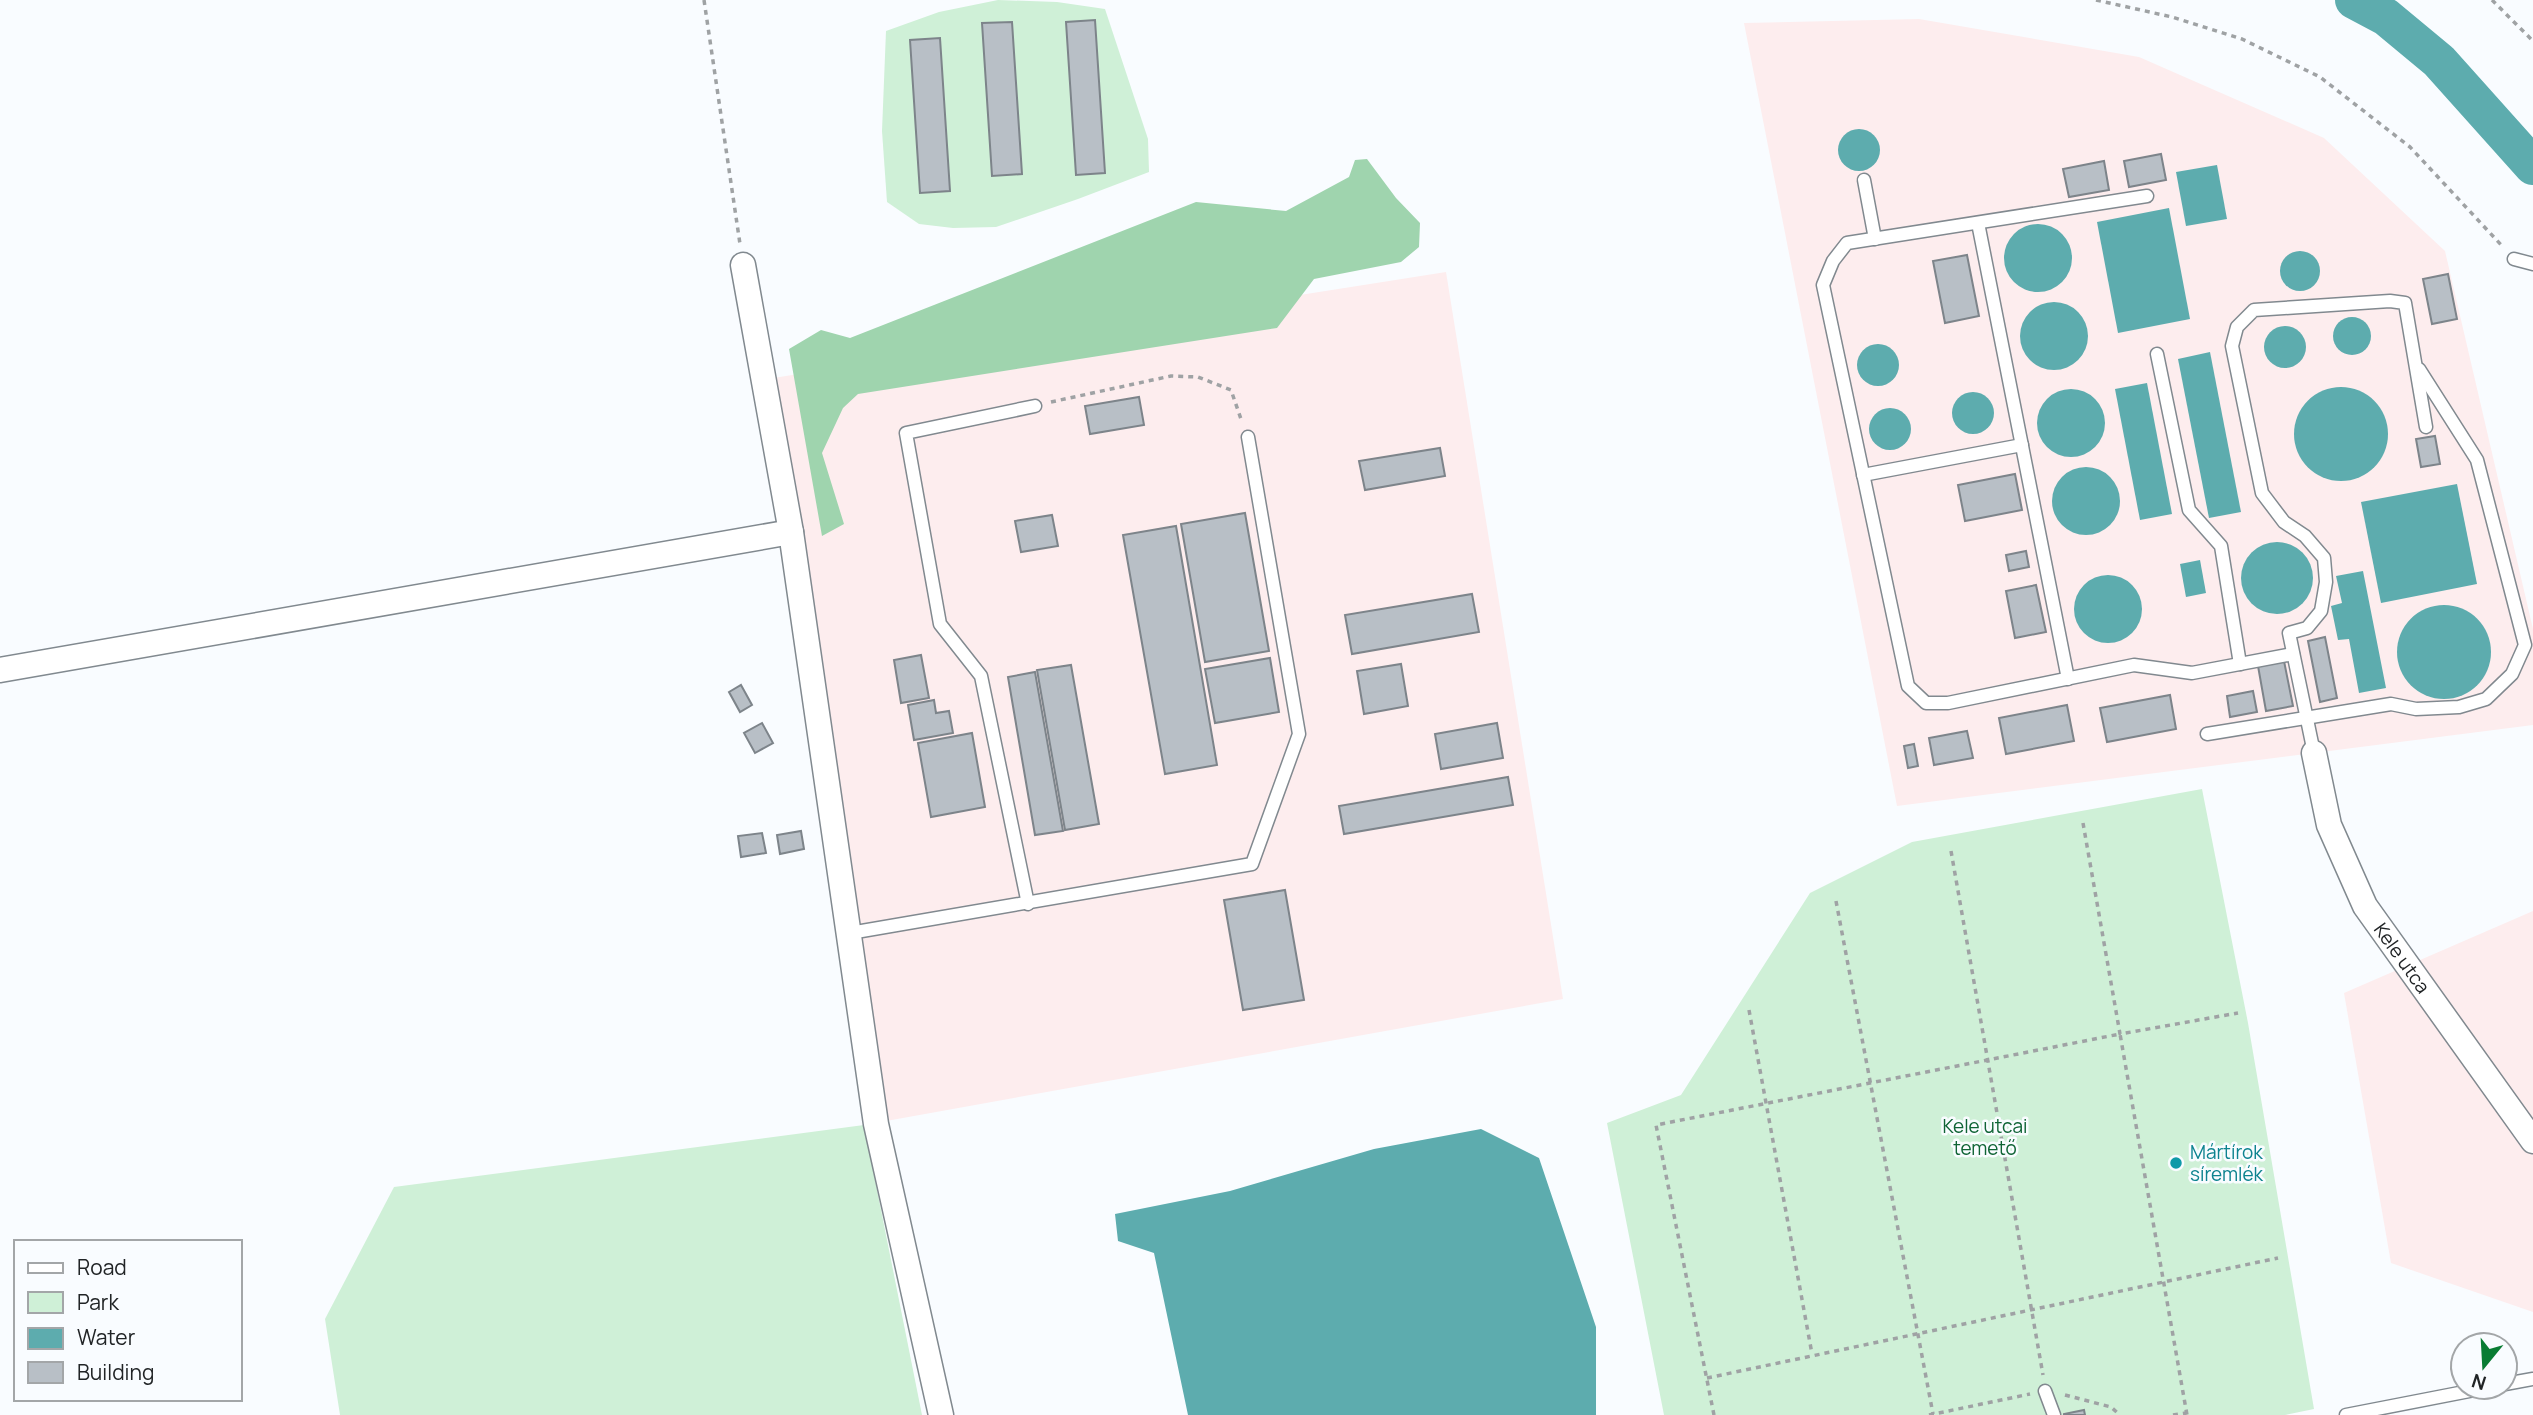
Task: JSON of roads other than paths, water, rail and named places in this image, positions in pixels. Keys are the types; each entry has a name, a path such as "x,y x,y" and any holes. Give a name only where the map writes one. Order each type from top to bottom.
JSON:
{"street":[{"path":"743,265 791,532 876,1124 941,1415"},
{"path":"0,670 791,532"},
{"name":"Kele utca","path":"2314,753 2329,825 2365,906 2533,1141"}],"lane":[{"path":"1864,180 1875,239"},
{"path":"2147,196 1847,243 1833,261 1823,285 1908,686 1926,703 1948,703 2134,665 2192,673 2293,654"},
{"path":"1978,223 2068,679"},
{"path":"2514,259 2533,264"},
{"path":"2314,753 2288,633 2307,628 2321,611 2326,582 2324,558 2305,536 2284,522 2262,493 2232,346 2238,327 2254,310 2390,301 2405,303 2426,427"},
{"path":"2157,354 2189,510 2221,545 2240,664"},
{"path":"2207,734 2391,704 2416,709 2459,707 2486,699 2512,674 2525,645 2477,460 2415,363"},
{"path":"1028,904 981,676 940,624 906,433 1035,406"},
{"path":"850,933 1252,864 1299,734 1248,437"},
{"path":"1863,475 2022,445"},
{"path":"2045,1391 2054,1415"},
{"path":"2346,1415 2449,1395"}],"water":[{"path":"1859,129 1874,135 1880,150 1874,165 1859,171 1844,165 1838,150 1844,135"},
{"path":"2217,165 2227,219 2186,226 2176,172"},
{"path":"2169,208 2190,319 2118,333 2097,222"},
{"path":"2031,224 2045,224 2057,229 2067,239 2072,258 2067,277 2057,287 2045,292 2031,292 2019,287 2009,277 2004,265 2004,251 2009,239 2019,229"},
{"path":"2300,251 2308,252 2314,257 2319,263 2319,279 2314,285 2308,290 2300,291 2292,290 2286,285 2281,279 2280,271 2281,263 2286,257 2292,252"},
{"path":"2061,302 2082,317 2088,329 2086,349 2078,360 2061,370 2047,370 2030,360 2022,349 2020,329 2030,312 2041,304"},
{"path":"2352,317 2366,322 2371,336 2366,350 2352,355 2338,350 2333,336 2338,322"},
{"path":"2285,326 2300,332 2306,347 2300,362 2285,368 2270,362 2264,347 2270,332"},
{"path":"1878,344 1893,350 1899,365 1893,380 1878,386 1863,380 1857,365 1863,350"},
{"path":"2210,352 2241,512 2209,518 2178,359"},
{"path":"2147,383 2172,514 2140,520 2115,389"},
{"path":"2332,387 2350,387 2375,400 2385,416 2388,434 2385,452 2375,468 2350,481 2332,481 2307,468 2294,443 2294,425 2307,400"},
{"path":"2078,389 2099,404 2105,416 2103,436 2095,447 2078,457 2064,457 2047,447 2039,436 2037,416 2047,399 2058,391"},
{"path":"1973,392 1988,398 1994,413 1988,428 1973,434 1958,428 1952,413 1958,398"},
{"path":"1890,408 1905,414 1911,429 1905,444 1890,450 1875,444 1869,429 1875,414"},
{"path":"2079,467 2093,467 2105,472 2115,482 2120,501 2115,520 2105,530 2093,535 2079,535 2067,530 2057,520 2052,508 2052,494 2057,482 2067,472"},
{"path":"2457,484 2477,584 2381,603 2361,502"},
{"path":"2270,542 2284,542 2303,552 2313,571 2313,585 2303,604 2284,614 2270,614 2251,604 2241,585 2241,571 2251,552"},
{"path":"2200,560 2206,593 2186,597 2180,564"},
{"path":"2363,571 2386,688 2359,693 2349,639 2338,640 2331,606 2342,603 2336,576"},
{"path":"2101,575 2115,575 2127,580 2137,590 2142,609 2137,628 2127,638 2115,643 2101,643 2089,638 2079,628 2074,616 2074,602 2079,590 2089,580"},
{"path":"2444,605 2462,608 2477,619 2488,634 2491,652 2488,670 2477,685 2462,696 2444,699 2426,696 2411,685 2400,670 2397,652 2400,634 2411,619 2426,608"},
{"path":"1481,1129 1539,1158 1596,1327 1596,1415 1188,1415 1154,1253 1118,1241 1115,1214 1230,1191 1374,1149"}],"waterway":[{"path":"2354,0 2386,17 2439,61 2533,166"},
{"path":"2529,161 2533,158"}],"place":[{"name":"Mártírok síremlék","path":"2176,1163"}],"park label":[{"name":"Kele utcai temető","path":"1985,1137"}]}
